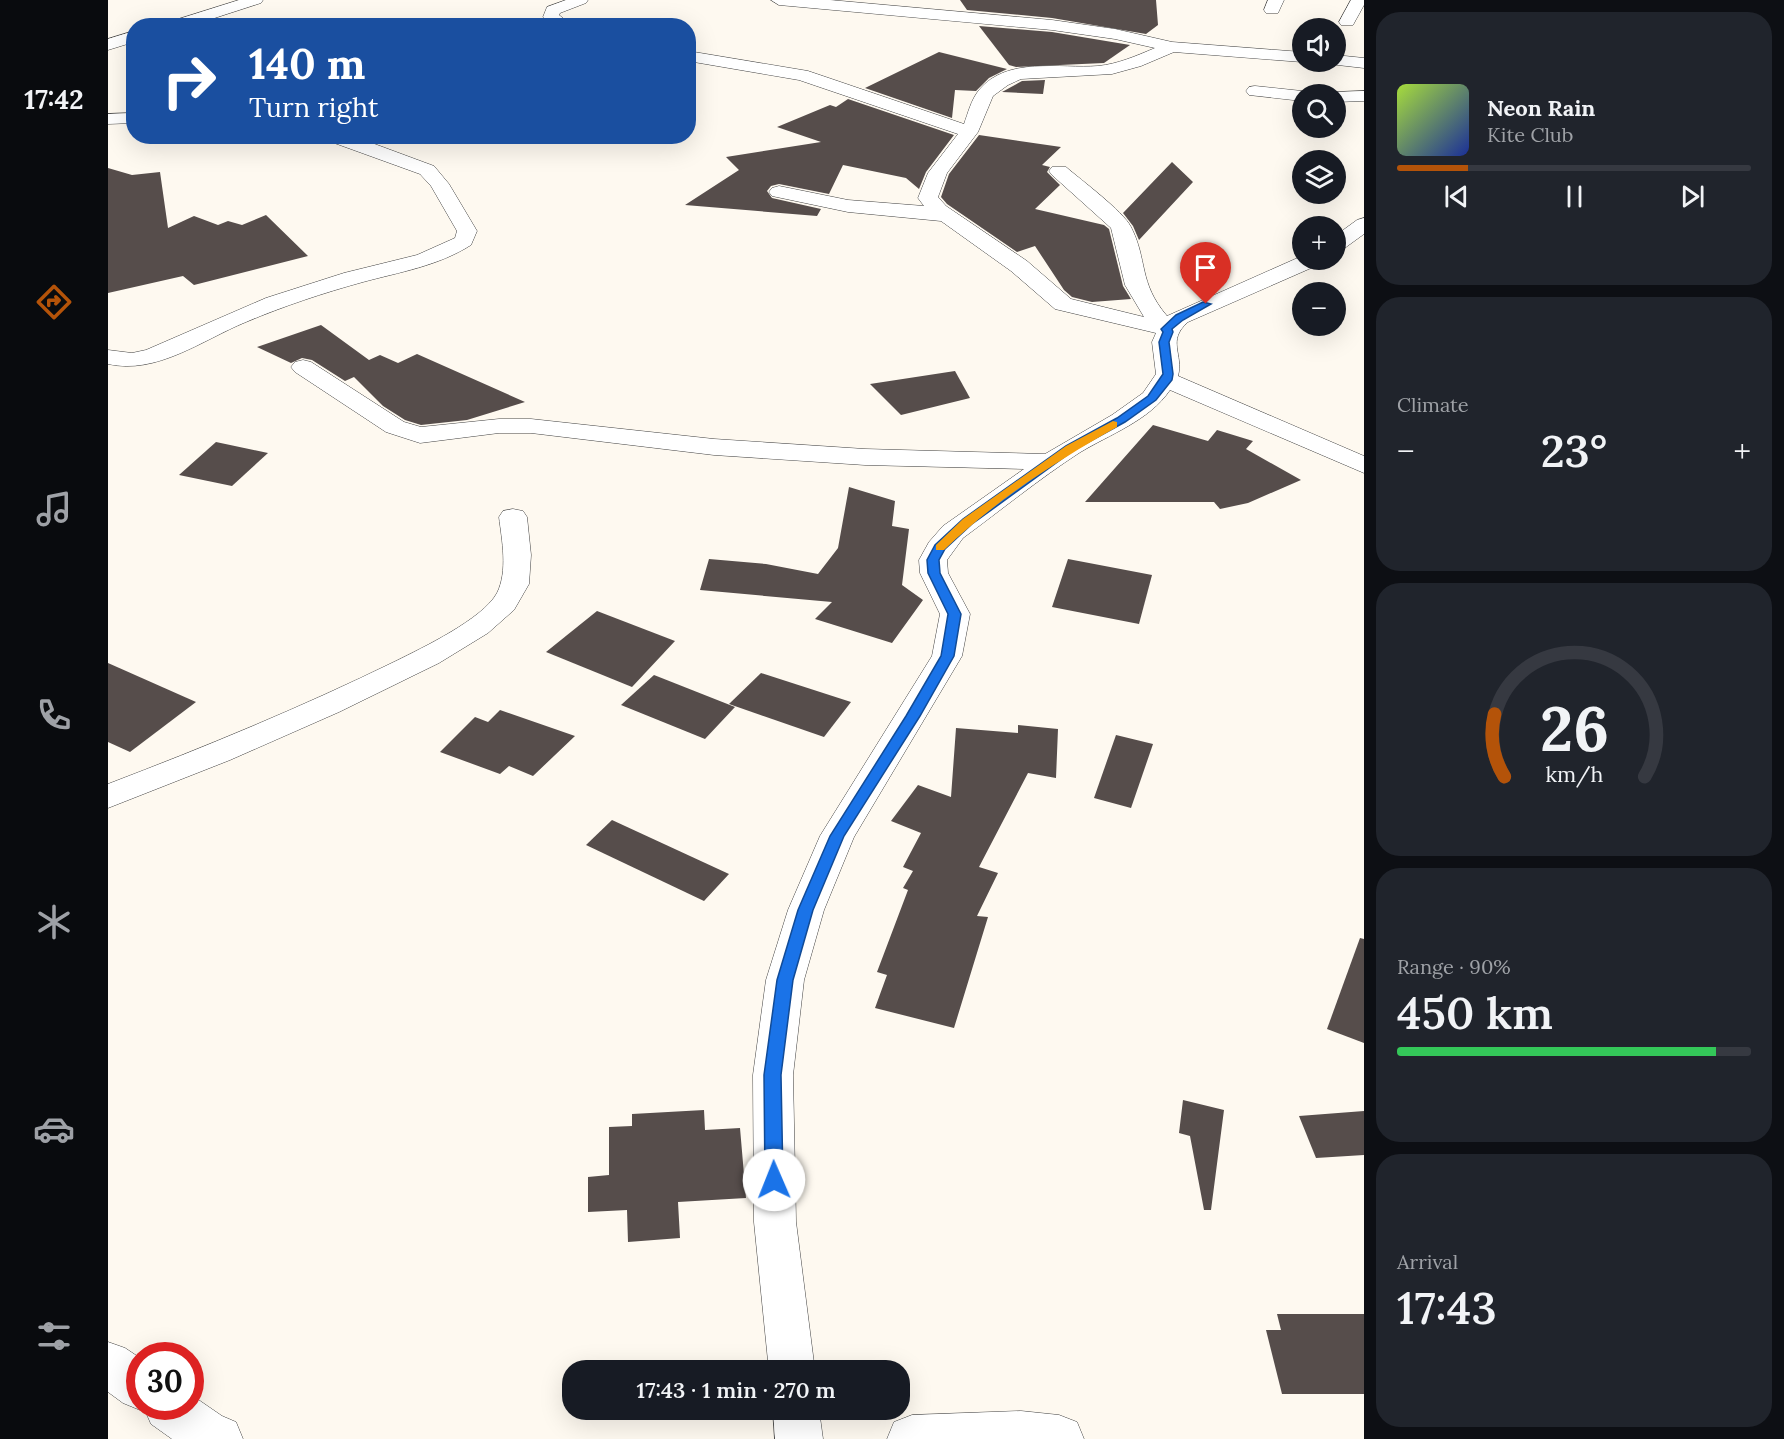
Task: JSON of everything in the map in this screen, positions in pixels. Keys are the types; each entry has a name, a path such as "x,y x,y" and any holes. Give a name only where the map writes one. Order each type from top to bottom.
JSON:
{"street":[{"path":"197,18 255,0"},
{"path":"553,18 553,10 580,0"},
{"path":"779,0 1052,25 1115,34 1172,46 1292,56"},
{"path":"1347,22 1359,0"},
{"path":"108,45 126,39"},
{"path":"1172,46 1126,66 1109,70 1046,70 1006,79 986,93 969,132 934,178 928,198 932,205 1019,266 1063,304 1166,329 1191,311 1292,268"},
{"path":"696,57 769,67 802,75 969,132"},
{"path":"1346,61 1364,63"},
{"path":"1255,91 1292,95"},
{"path":"1346,97 1364,96"},
{"path":"108,119 126,118"},
{"path":"108,357 129,361 152,357 210,329 270,305 442,253 464,241 467,231 434,175 401,159 357,144"},
{"path":"791,1360 775,1222 773,1098 773,1075 788,970 806,910 837,836 913,716 947,656 955,614 934,573 933,560 939,548 967,521 1070,448 1121,420 1152,398 1167,380 1164,342 1168,332 1143,301 1136,285 1125,235 1120,225 1059,171"},
{"path":"779,192 848,206 949,216"},
{"path":"1346,238 1364,224"},
{"path":"303,367 395,427 420,435 499,426 531,426 714,447 865,457 1051,462"},
{"path":"1167,380 1364,465"},
{"path":"108,796 314,714 431,655 472,630 491,616 511,593 518,565 513,517"},
{"path":"108,1364 126,1377"},
{"path":"186,1420 204,1433 218,1439"},
{"path":"797,1420 800,1439"},
{"path":"912,1439 1021,1436 1059,1439"}],"building":[{"path":"960,0 1156,0 1158,25 1146,34 1052,18 967,10"},
{"path":"979,26 1052,32 1130,45 1104,63 1016,67 1009,65"},
{"path":"939,52 1007,69 989,78 976,91 955,90 952,118 865,88"},
{"path":"1045,80 1043,94 1002,92 1022,81"},
{"path":"848,99 954,135 926,172 919,189 906,178 843,165 829,194 779,184 771,186 767,191 772,198 821,209 817,216 685,205 739,170 726,157 821,142 777,127 830,105 836,107"},
{"path":"979,135 1061,147 1042,165 1050,167 1047,172 1060,185 1035,209 1104,225 1109,229 1123,286 1131,299 1092,302 1072,297 1064,290 1035,246 1017,252 947,204 941,197 949,174"},
{"path":"1172,162 1193,182 1139,240 1133,226 1123,213"},
{"path":"108,168 132,175 160,172 168,228 194,216 218,225 228,221 242,225 266,215 308,256 194,285 183,276 108,293"},
{"path":"321,325 369,360 380,355 398,363 417,354 525,402 467,420 421,425 405,420 383,406 354,377 345,381 312,360 302,358 291,363 257,347"},
{"path":"955,371 970,398 901,415 870,384"},
{"path":"1153,425 1208,441 1217,430 1253,441 1246,449 1301,480 1248,503 1220,509 1214,502 1085,502"},
{"path":"216,442 268,453 232,486 179,475"},
{"path":"849,487 895,501 892,526 909,529 902,585 923,600 892,643 815,619 832,602 700,590 709,559 766,564 818,574 838,548"},
{"path":"1068,559 1152,575 1139,624 1052,607"},
{"path":"597,611 675,641 632,687 546,652"},
{"path":"108,663 196,702 130,752 108,742"},
{"path":"761,673 851,702 824,737 729,704"},
{"path":"654,675 735,707 705,739 621,705"},
{"path":"500,710 575,736 533,776 509,766 500,774 440,752 475,717 488,722"},
{"path":"1018,725 1058,729 1056,778 1028,773 979,867 998,873 977,916 988,917 954,1028 875,1008 887,975 877,972 908,890 903,888 913,871 903,867 921,833 891,821 918,785 951,797 956,728 1018,733"},
{"path":"1116,735 1153,744 1131,808 1094,798"},
{"path":"612,820 729,874 704,901 586,845"},
{"path":"1360,938 1364,939 1364,1043 1327,1029"},
{"path":"1183,1100 1224,1110 1211,1210 1204,1210 1190,1136 1179,1133"},
{"path":"704,1110 705,1130 740,1128 746,1198 678,1202 680,1238 628,1242 627,1210 588,1212 588,1177 609,1175 609,1127 632,1126 632,1114"},
{"path":"1364,1111 1364,1155 1316,1158 1299,1116"},
{"path":"1277,1314 1364,1314 1364,1394 1282,1394 1266,1330 1281,1330"}],"slow traffic":[{"path":"940,547 967,521 998,502 1070,448 1113,424"}],"route":[{"path":"774,1180 773,1075 785,980 806,910 837,836 913,716 947,656 955,614 934,573 933,560 939,548 967,521 998,502 1070,448 1121,420 1152,398 1167,380 1164,342 1168,332 1166,329 1191,311 1206,304"}]}
